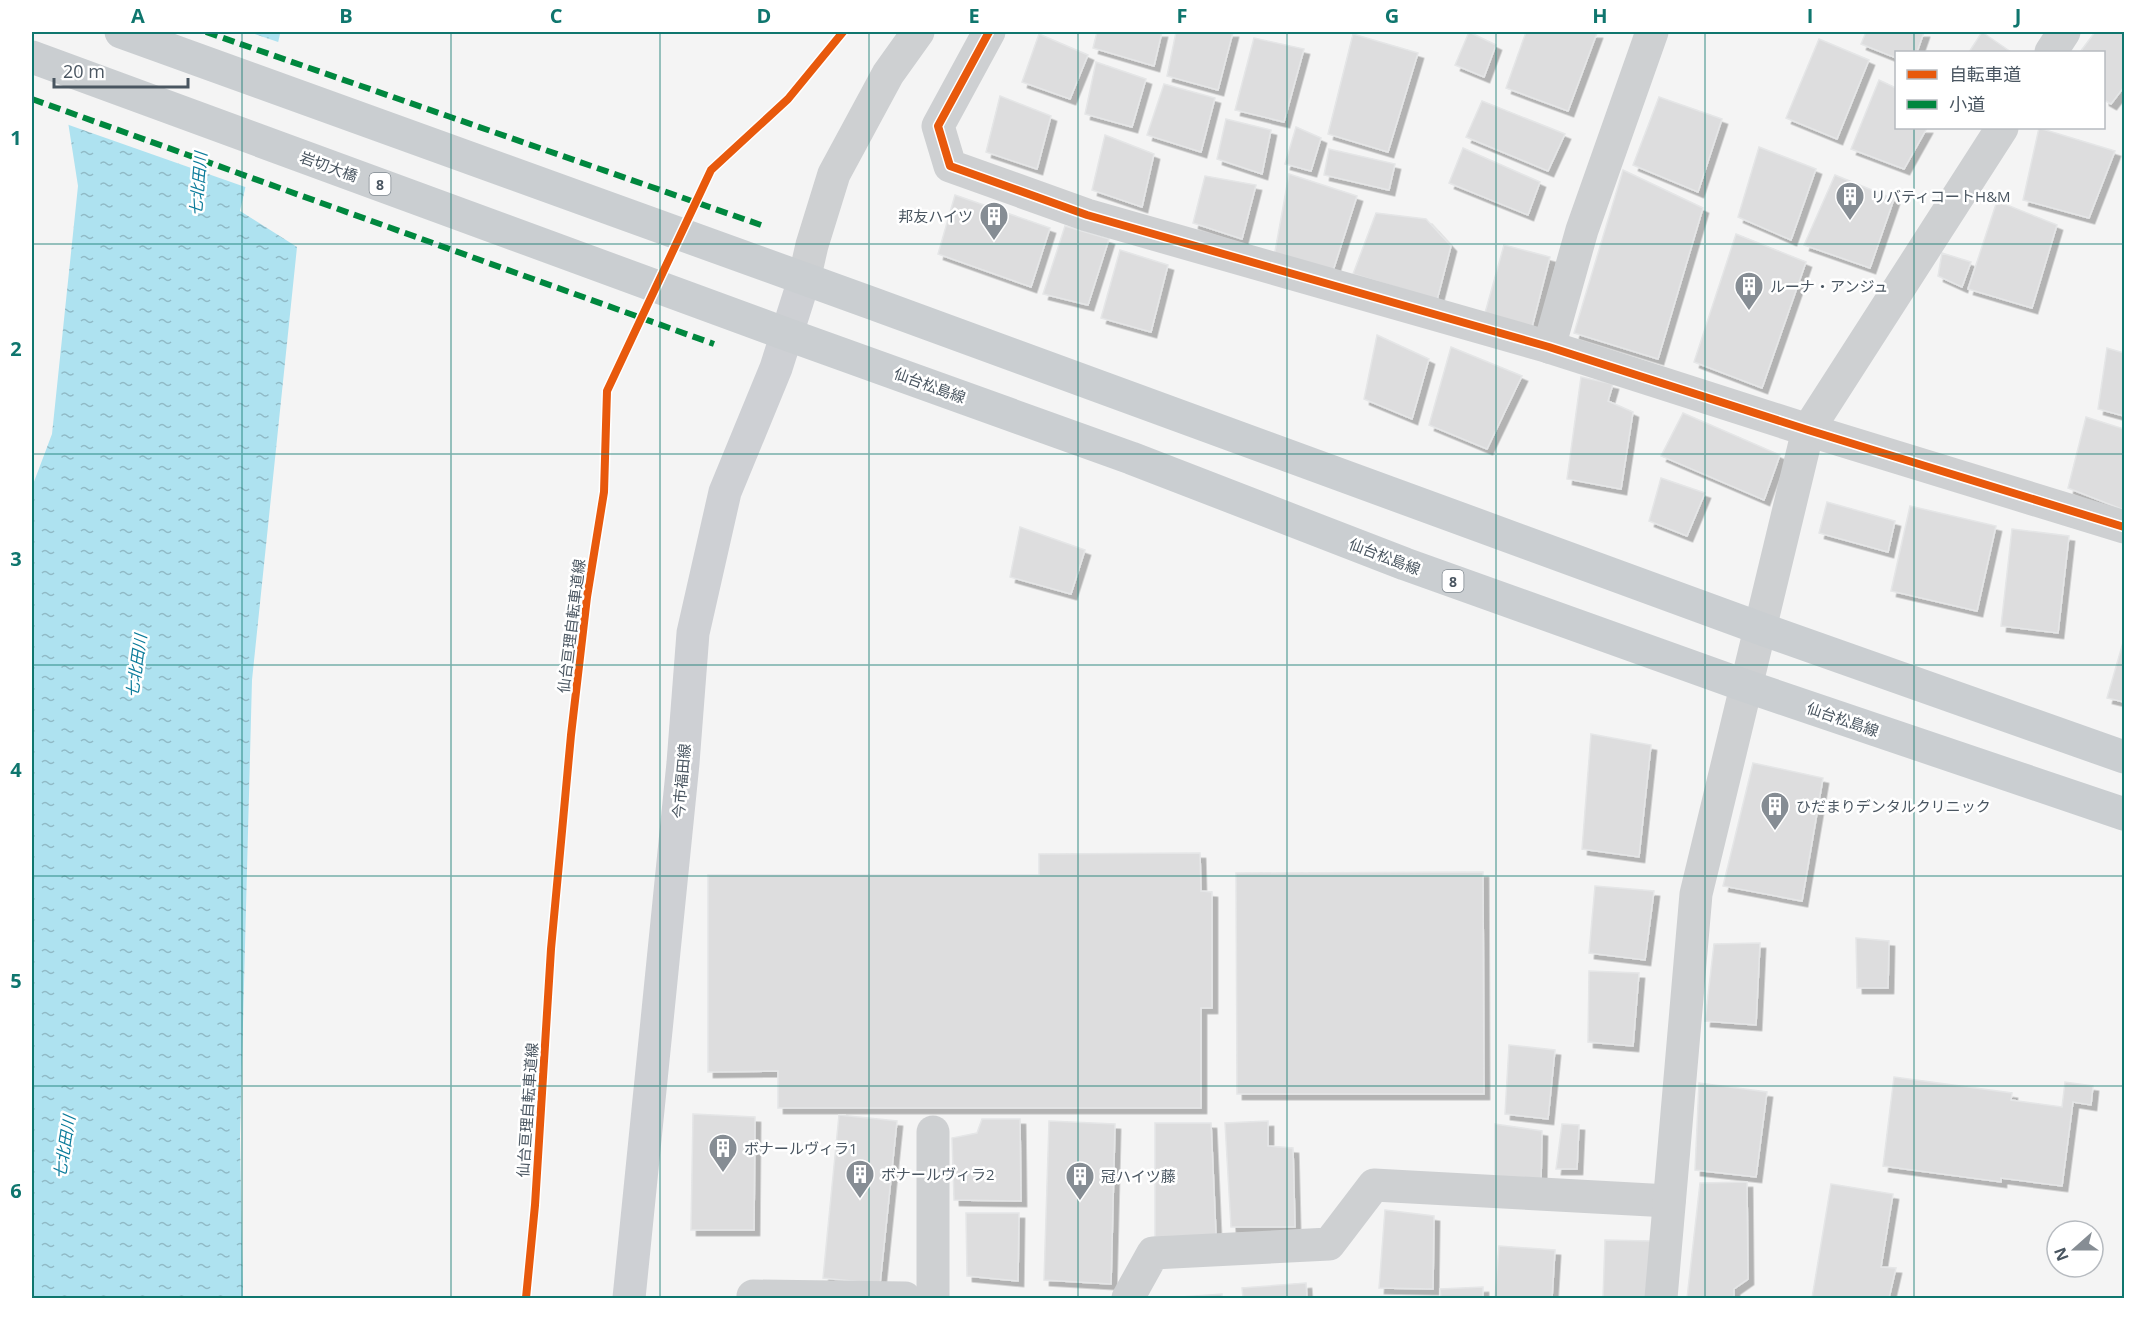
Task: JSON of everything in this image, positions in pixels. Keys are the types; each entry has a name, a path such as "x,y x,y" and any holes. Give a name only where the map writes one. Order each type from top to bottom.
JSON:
{"main road":[{"path":"121,32 1759,628 2124,757"},
{"name":"岩切大橋","path":"32,57 786,334"},
{"name":"今市福田線","path":"629,1299 683,763 693,633 725,492 776,368 804,280"},
{"name":"仙台松島線","path":"786,334 1131,458 1405,564 1746,686 2124,814"}],"street":[{"path":"804,280 812,245 834,174 888,74 918,32"},
{"path":"989,32 938,126 950,166 1087,215 1549,347 1808,430 2124,527"},
{"path":"1549,347 1582,230 1652,32"},
{"path":"2052,51 2064,32"},
{"path":"1661,1299 1696,894 1808,430 2001,129"},
{"path":"933,1132 933,1299"},
{"path":"1128,1299 1153,1252 1329,1244 1374,1185 1669,1201"},
{"path":"753,1296 904,1299"}],"water":[{"name":"七北田川","path":"54,32 283,32 280,34 240,211 297,247 252,680 240,1137 243,1298 32,1298 32,487 52,434 78,186"}],"pier":[{"path":"51,32 249,32 281,43 248,188 66,124"}],"building":[{"path":"1097,32 1162,32 1154,66 1093,48"},
{"path":"1176,32 1233,32 1218,90 1167,76"},
{"path":"1469,32 1496,45 1484,77 1455,65"},
{"path":"1526,32 1597,33 1568,111 1506,88"},
{"path":"1866,32 1924,32 1917,51 1895,51 1895,58 1861,44"},
{"path":"1982,32 2010,51 1970,51"},
{"path":"2095,32 2124,32 2124,87 2111,104 2105,101 2105,51 2081,51"},
{"path":"1039,34 1088,55 1070,99 1022,82"},
{"path":"1353,34 1418,53 1388,152 1328,134"},
{"path":"1254,38 1304,49 1284,122 1235,110"},
{"path":"1819,39 1869,60 1837,139 1786,118"},
{"path":"1096,62 1146,79 1132,127 1085,114"},
{"path":"1879,80 1895,88 1895,129 1926,129 1904,169 1851,149"},
{"path":"1164,84 1215,98 1201,152 1147,135"},
{"path":"1000,96 1051,116 1037,169 986,152"},
{"path":"1659,97 1722,119 1698,192 1633,165"},
{"path":"1482,101 1565,134 1548,171 1466,137"},
{"path":"1226,119 1271,130 1262,174 1217,159"},
{"path":"1296,127 1321,138 1311,171 1285,164"},
{"path":"2039,129 2115,151 2089,218 2023,200"},
{"path":"1105,135 1154,154 1142,207 1092,190"},
{"path":"1759,147 1816,169 1791,240 1738,217"},
{"path":"1463,148 1540,182 1528,215 1449,183"},
{"path":"1329,149 1395,164 1389,190 1324,175"},
{"path":"1623,170 1703,208 1658,359 1574,333"},
{"path":"1289,174 1357,196 1331,277 1274,257"},
{"name":"リバティコートH&M","path":"1835,175 1894,199 1870,268 1804,245"},
{"path":"1205,176 1256,185 1242,239 1193,223"},
{"name":"邦友ハイツ","path":"955,195 1050,228 1031,287 938,254"},
{"path":"1997,201 2057,225 2032,308 1968,289"},
{"path":"1376,213 1426,219 1451,246 1437,300 1353,274"},
{"path":"1065,226 1109,239 1088,305 1043,294"},
{"name":"ルーナ・アンジュ","path":"1736,234 1806,262 1762,388 1694,362"},
{"path":"1504,245 1550,257 1532,327 1485,313"},
{"path":"1120,250 1168,265 1151,332 1101,318"},
{"path":"1942,253 1971,262 1962,287 1938,276"},
{"path":"1377,335 1429,359 1412,419 1364,399"},
{"path":"1451,347 1522,376 1487,449 1429,425"},
{"path":"2107,348 2124,353 2124,416 2098,409"},
{"path":"1581,377 1613,384 1608,401 1633,412 1621,489 1567,479"},
{"path":"1683,413 1780,455 1764,500 1661,456"},
{"path":"2086,417 2124,429 2124,510 2068,488"},
{"path":"1661,478 1705,493 1687,536 1649,521"},
{"path":"1827,502 1895,521 1888,552 1819,533"},
{"path":"1910,506 1996,526 1977,611 1891,591"},
{"path":"1020,527 1085,550 1071,594 1010,577"},
{"path":"2012,529 2069,536 2058,633 2001,626"},
{"path":"2124,639 2124,702 2107,698"},
{"path":"1591,734 1651,745 1639,857 1582,849"},
{"name":"ひだまりデンタルクリニック","path":"1753,763 1823,778 1802,901 1723,886"},
{"path":"1200,853 1201,891 1212,892 1212,1008 1201,1008 1201,1108 778,1108 778,1071 708,1072 708,875 1039,875 1039,854"},
{"path":"1483,872 1484,1094 1237,1094 1236,873"},
{"path":"1595,886 1654,891 1645,960 1589,953"},
{"path":"1856,938 1889,941 1888,988 1857,988"},
{"path":"1760,943 1756,1025 1705,1021 1714,944"},
{"path":"1589,971 1639,973 1633,1046 1588,1042"},
{"path":"1509,1045 1555,1050 1548,1119 1505,1114"},
{"path":"1894,1077 2012,1093 2011,1100 2062,1107 2065,1082 2093,1086 2091,1105 2073,1102 2062,1186 2001,1178 2001,1182 1883,1166"},
{"path":"1699,1083 1767,1092 1756,1177 1695,1170"},
{"name":"ボナールヴィラ1","path":"693,1114 755,1117 754,1230 691,1230"},
{"name":"ボナールヴィラ2","path":"839,1115 897,1121 880,1284 823,1278"},
{"path":"982,1119 1020,1119 1021,1201 954,1200 952,1138 977,1133"},
{"name":"冠ハイツ藤","path":"1049,1121 1115,1124 1111,1284 1044,1280"},
{"path":"1268,1121 1268,1146 1293,1148 1295,1227 1231,1227 1225,1123"},
{"path":"1155,1123 1211,1123 1216,1235 1155,1237"},
{"path":"1495,1124 1542,1131 1541,1183 1495,1180"},
{"path":"1562,1124 1579,1125 1577,1169 1556,1169"},
{"path":"1747,1182 1748,1279 1734,1289 1734,1298 1687,1298 1700,1183"},
{"path":"1831,1184 1893,1194 1881,1267 1896,1268 1889,1298 1812,1298"},
{"path":"1385,1210 1434,1216 1433,1289 1379,1288"},
{"path":"966,1213 1019,1213 1018,1281 967,1276"},
{"path":"1605,1240 1651,1241 1649,1298 1603,1298"},
{"path":"1499,1246 1555,1250 1552,1298 1495,1298"},
{"path":"1306,1283 1307,1298 1243,1298 1242,1288"},
{"path":"1483,1287 1483,1298 1441,1298 1440,1289"},
{"path":"1222,1294 1222,1298 1166,1298"}],"marked path":[{"path":"206,32 761,225"},
{"path":"32,99 714,344"}],"cycle path":[{"name":"仙台亘理自転車道線","path":"526,1298 535,1205 551,949 571,735 587,597 604,492 607,391 711,170 788,99 843,32"},
{"path":"989,32 938,126 950,166 1087,215 1549,347 1808,430 2124,527"}],"place":[{"name":"リバティコートH&M","path":"1850,222"},
{"name":"邦友ハイツ","path":"994,242"},
{"name":"ルーナ・アンジュ","path":"1749,312"},
{"name":"ひだまりデンタルクリニック","path":"1775,832"},
{"name":"ボナールヴィラ1","path":"723,1174"},
{"name":"ボナールヴィラ2","path":"860,1200"},
{"name":"冠ハイツ藤","path":"1080,1202"}]}
